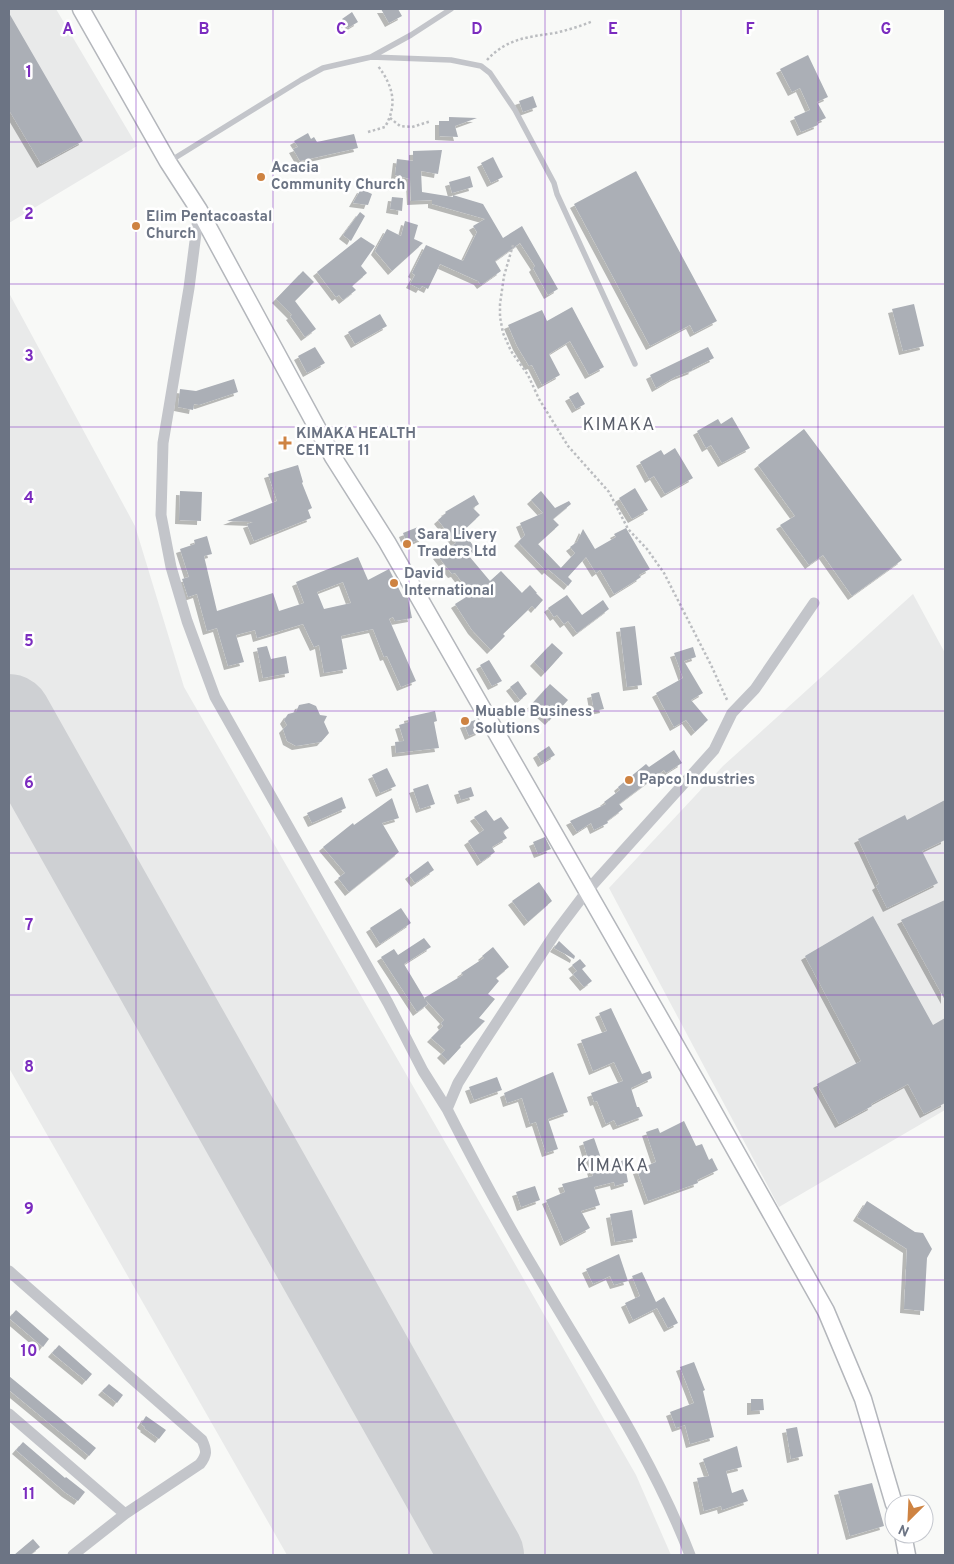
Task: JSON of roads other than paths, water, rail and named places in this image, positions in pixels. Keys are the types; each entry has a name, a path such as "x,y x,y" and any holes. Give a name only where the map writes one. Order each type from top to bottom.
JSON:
{"main road":[{"path":"81,9 168,162 198,210 333,457 387,542 702,1091 767,1208 798,1259 826,1311 863,1399 891,1494"}],"street":[{"path":"198,210 189,288 163,443 161,515 171,567 187,621 215,697 388,1003 423,1071 448,1109 507,1222 606,1387 636,1441 677,1521 690,1555"},
{"path":"448,1109 458,1083 530,971 587,891 714,750 732,713 755,689 814,603"},
{"path":"9,1271 202,1440 206,1448 206,1455 200,1464 125,1514 73,1555"},
{"path":"9,1414 125,1514"}],"lane":[{"path":"371,57 411,35 451,9"},
{"path":"168,162 323,68 371,57 451,60 481,66 490,73 515,110 554,183 557,194 635,364"}],"place":[{"name":"Acacia Community Church","path":"261,177"},
{"name":"Elim Pentacoastal Church","path":"136,226"},
{"name":"KIMAKA HEALTH CENTRE 11","path":"285,443"},
{"name":"Sara Livery Traders Ltd","path":"407,544"},
{"name":"David International","path":"394,583"},
{"name":"Muable Business Solutions","path":"465,721"},
{"name":"Papco Industries","path":"629,780"}],"district":[{"name":"KIMAKA","path":"619,425"},
{"name":"KIMAKA","path":"613,1166"}]}
